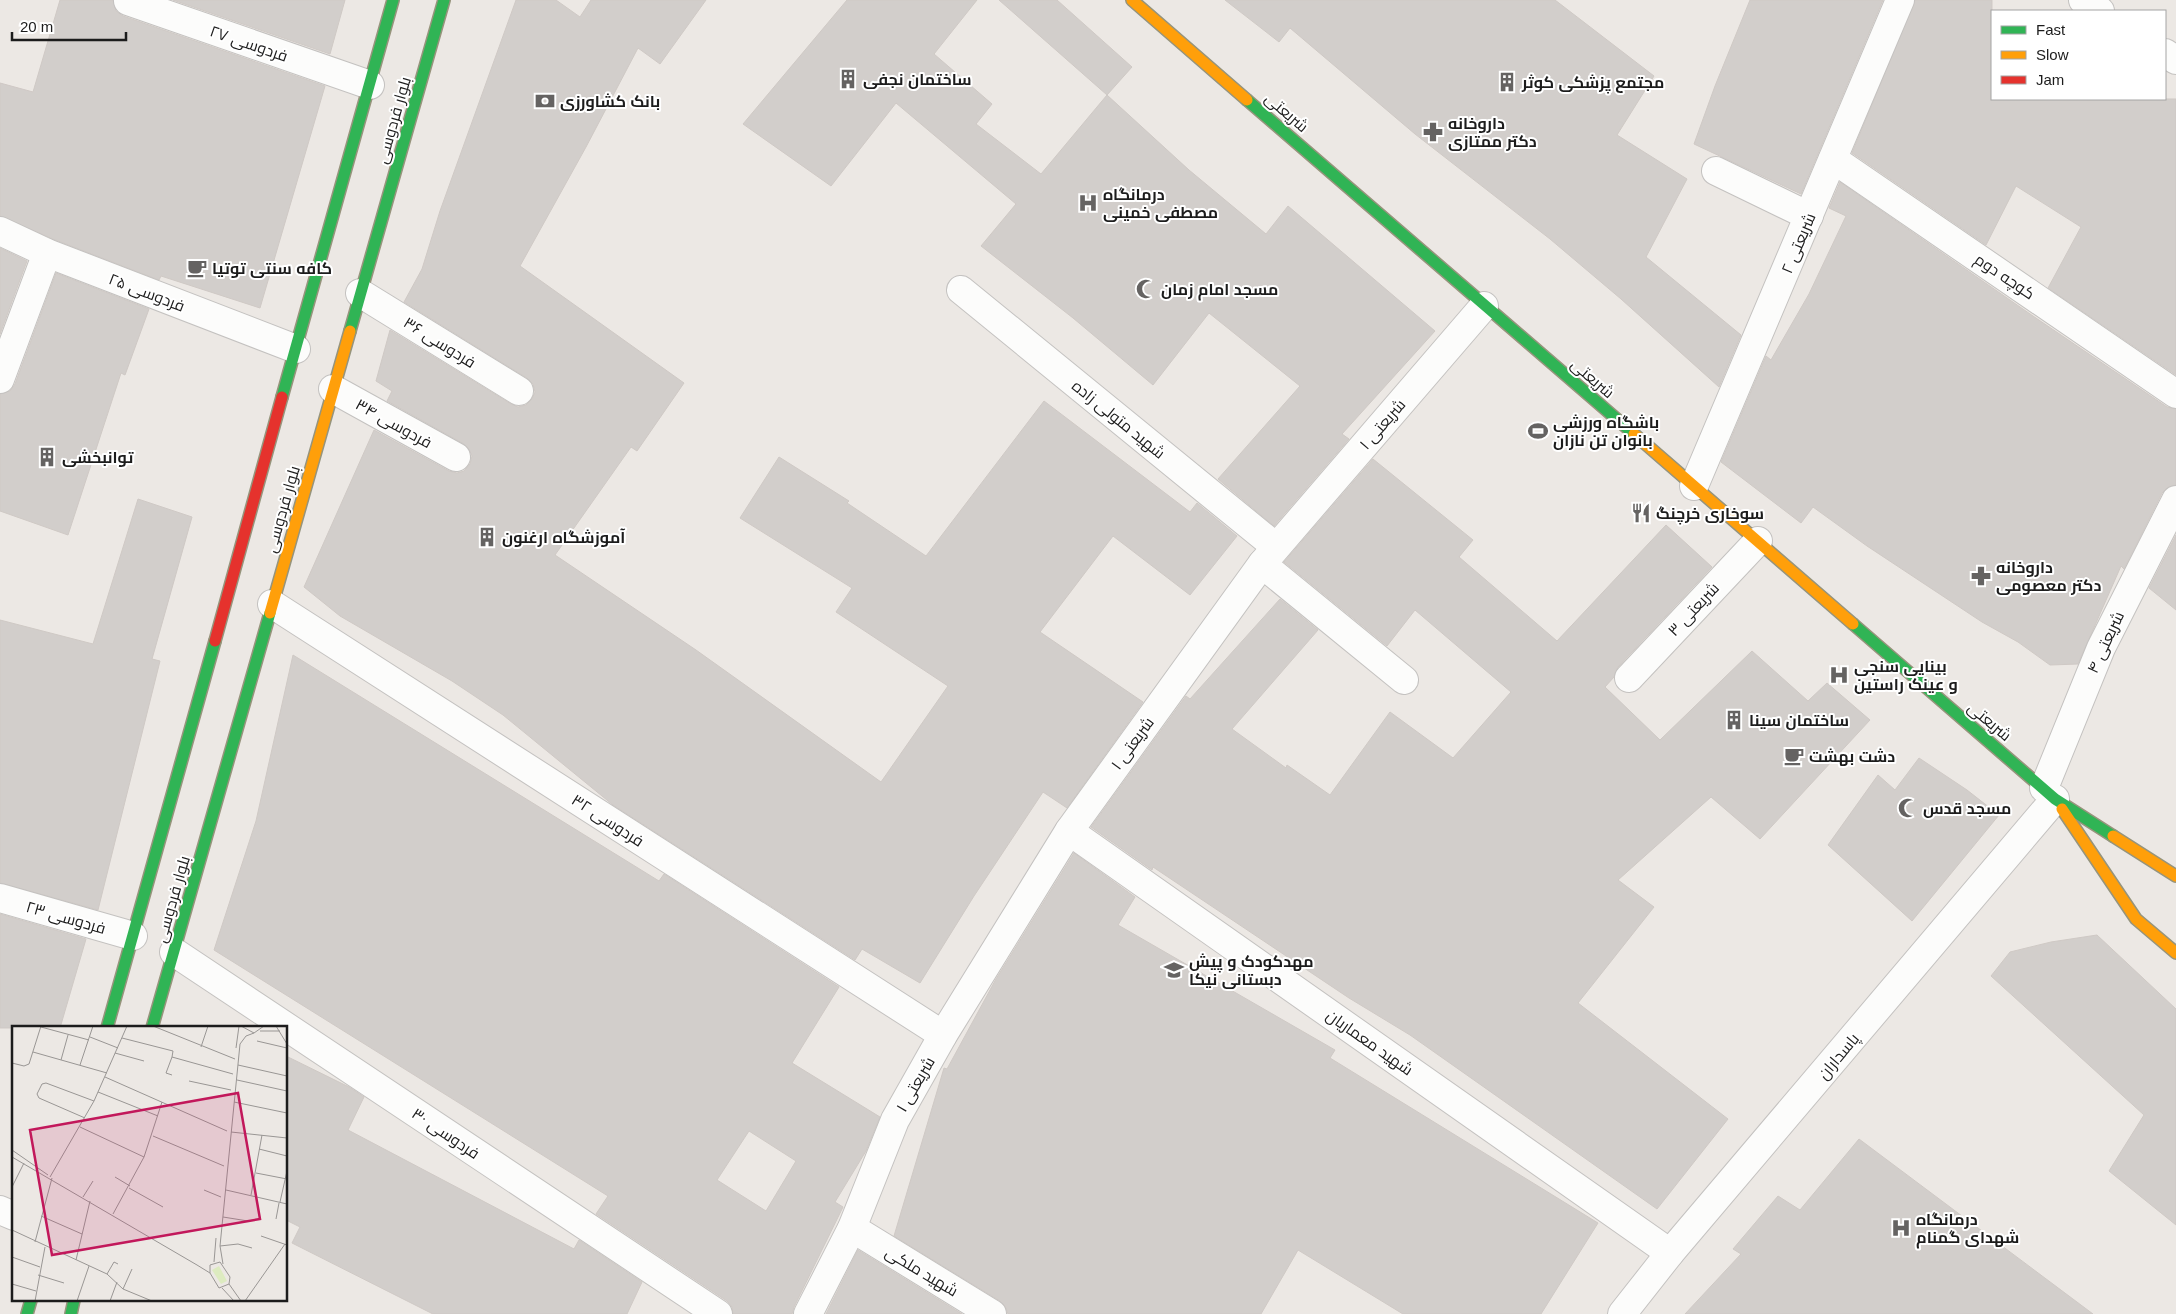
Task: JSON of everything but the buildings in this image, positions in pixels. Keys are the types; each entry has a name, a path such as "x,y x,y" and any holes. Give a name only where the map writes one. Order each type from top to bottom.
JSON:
{"main road":[{"name":"بلوار فردوسی","path":"108,1026 393,0"},
{"name":"بلوار فردوسی","path":"153,1026 444,0"},
{"name":"شریعتی","path":"1132,0 1758,541 1846,620 2050,794"},
{"path":"2050,794 2176,876"},
{"path":"2050,794 2136,919 2176,953"}],"street":[{"name":"فردوسی ۲۷","path":"128,0 370,85"},
{"name":"شریعتی ۲","path":"1694,486 1900,0"},
{"path":"2082,0 2098,10"},
{"name":"کوچه دوم","path":"1833,158 2176,394"},
{"path":"1716,171 1809,216"},
{"name":"فردوسی ۲۵","path":"0,231 47,253 296,349"},
{"path":"0,379 47,253"},
{"name":"شهید متولی زاده","path":"961,290 1269,556 1404,680"},
{"name":"فردوسی ۳۶","path":"360,293 519,391"},
{"name":"شریعتی ۱","path":"808,1314 852,1228 895,1120 943,1035 1069,830 1269,556 1484,306"},
{"name":"فردوسی ۳۴","path":"333,389 456,457"},
{"name":"شریعتی ۴","path":"2050,794 2101,648 2176,500"},
{"name":"شریعتی ۳","path":"1629,678 1758,541"},
{"name":"فردوسی ۳۲","path":"272,604 943,1035"},
{"name":"پاسداران","path":"1622,1314 1670,1253 2050,794"},
{"name":"شهید معماریان","path":"1069,830 1670,1253"},
{"name":"فردوسی ۲۳","path":"0,898 133,936"},
{"name":"فردوسی ۳۰","path":"174,952 285,1026"},
{"name":"فردوسی ۳۰","path":"288,1028 718,1314"},
{"path":"0,1210 12,1215"},
{"name":"شهید ملکی","path":"852,1228 992,1314"}],"traffic: fast":[{"path":"282,397 393,0"},
{"path":"350,331 444,0"},
{"path":"1247,100 1634,434"},
{"path":"153,1026 270,613"},
{"path":"1853,624 2055,799 2113,836"},
{"path":"108,1026 215,641"},
{"path":"27,1314 30,1302"},
{"path":"71,1314 74,1302"}],"traffic: slow":[{"path":"1132,0 1247,100"},
{"path":"270,613 350,331"},
{"path":"1634,434 1853,624"},
{"path":"2062,809 2136,919 2176,953"},
{"path":"2113,836 2176,876"}],"traffic: jam":[{"path":"215,641 282,397"}],"place":[{"name":"ساختمان نجفی","path":"848,79"},
{"name":"مجتمع پزشکی کوثر","path":"1507,82"},
{"name":"بانک کشاورزی","path":"545,101"},
{"name":"داروخانه دکتر ممتازی","path":"1433,132"},
{"name":"درمانگاه مصطفی خمینی","path":"1088,203"},
{"name":"کافه سنتی توتیا","path":"197,268"},
{"name":"مسجد امام زمان","path":"1146,289"},
{"name":"باشگاه ورزشی بانوان تن نازان","path":"1538,431"},
{"name":"توانبخشی","path":"47,457"},
{"name":"سوخاری خرچنگ","path":"1641,513"},
{"name":"آموزشگاه ارغنون","path":"487,537"},
{"name":"داروخانه دکتر معصومی","path":"1981,576"},
{"name":"بینایی سنجی و عینک راستین","path":"1839,675"},
{"name":"ساختمان سینا","path":"1734,720"},
{"name":"دشت بهشت","path":"1794,756"},
{"name":"مسجد قدس","path":"1908,808"},
{"name":"مهدکودک و پیش دبستانی نیکا","path":"1174,970"},
{"name":"درمانگاه شهدای گمنام","path":"1901,1228"}]}
